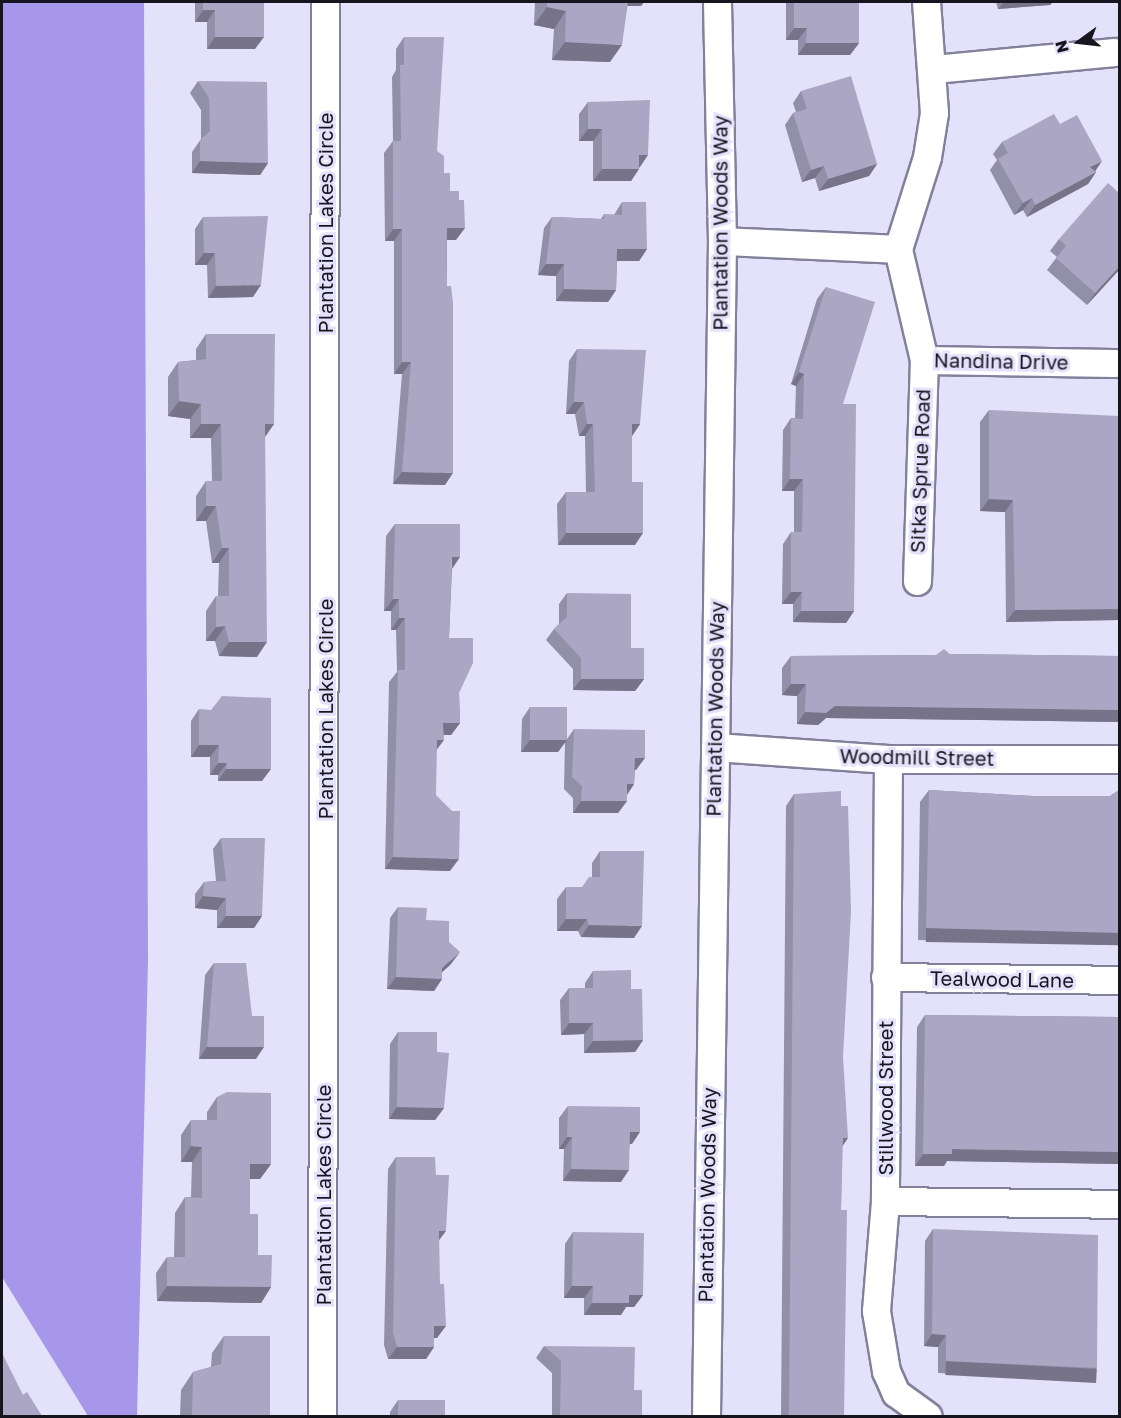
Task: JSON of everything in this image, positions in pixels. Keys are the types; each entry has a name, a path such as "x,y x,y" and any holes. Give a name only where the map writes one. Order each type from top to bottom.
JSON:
{"street":[{"name":"Plantation Lakes Circle","path":"322,1416 325,2"},
{"name":"Plantation Woods Way","path":"706,1416 722,242 717,2"},
{"path":"722,242 898,249 927,157 934,69 926,2"},
{"path":"934,69 1114,52"},
{"name":"Nandina Drive","path":"898,249 924,360 1118,363"},
{"name":"Sitka Sprue Road","path":"917,581 924,360"},
{"name":"Woodmill Street","path":"715,747 888,759 1119,759"},
{"name":"Stillwood Street","path":"888,759 885,1201 876,1311 885,1371 896,1393 928,1416"},
{"name":"Tealwood Lane","path":"885,977 1119,980"},
{"path":"885,1201 1119,1204"}],"shaded area":[{"path":"2,2 144,2 148,960 137,1416 88,1416 2,1277"}],"building":[{"path":"203,2 264,2 264,37 215,37 215,10 203,10"},
{"path":"547,2 628,2 622,45 565,42 566,11 547,7"},
{"path":"794,2 859,2 859,43 806,43 807,28 794,28"},
{"path":"404,37 444,37 437,151 444,156 444,173 450,173 450,191 459,191 459,200 464,200 465,228 447,228 446,286 451,286 453,303 453,473 402,472 411,362 402,362 402,229 393,229 393,141 401,141 400,65 404,65"},
{"path":"851,76 877,164 828,179 824,166 811,170 793,113 807,109 801,91"},
{"path":"198,81 267,82 268,163 200,161 200,140 210,131 209,98"},
{"path":"650,100 648,155 639,155 639,169 602,169 602,129 588,129 588,102"},
{"path":"1054,114 1060,124 1077,115 1102,161 1090,167 1096,172 1035,205 1032,198 1023,203 998,159 1008,153 1002,142"},
{"path":"1108,183 1119,193 1119,267 1095,293 1056,258 1066,246 1059,239"},
{"path":"622,202 646,202 647,249 617,249 616,290 564,289 564,264 546,264 552,217 604,219 604,214 622,215"},
{"path":"268,216 261,285 216,286 215,253 204,253 203,217"},
{"path":"826,287 875,302 843,404 856,404 854,611 801,611 802,592 791,592 791,532 802,532 803,479 790,479 791,418 803,419 804,374 799,372"},
{"path":"206,334 275,334 274,424 265,424 267,642 229,642 225,626 216,627 216,596 229,596 229,548 222,548 216,506 206,506 206,481 222,481 221,424 201,424 201,404 179,401 178,362 206,359"},
{"path":"577,349 646,350 640,424 632,424 632,482 643,482 643,533 566,533 566,492 595,492 593,424 587,424 584,402 574,402"},
{"path":"989,410 1119,416 1119,609 1015,610 1013,500 989,499"},
{"path":"395,524 460,524 460,557 452,557 449,638 473,638 473,663 459,693 460,723 443,723 444,740 437,740 436,795 452,811 460,811 459,859 393,857 398,670 405,670 405,618 399,618 399,599 393,599"},
{"path":"567,593 631,594 631,648 644,648 644,679 581,679 581,658 554,629 567,617"},
{"path":"944,649 950,654 1119,656 1119,710 835,706 826,713 805,712 806,684 791,684 791,656 936,655"},
{"path":"222,696 271,698 271,769 226,769 227,763 218,763 219,745 199,745 199,709 211,710"},
{"path":"530,707 567,707 567,740 530,740"},
{"path":"574,729 645,730 645,758 635,758 634,784 627,784 627,801 581,801 582,786 572,777"},
{"path":"929,790 1033,796 1110,796 1119,790 1119,933 926,928"},
{"path":"841,791 841,806 848,806 851,912 843,1057 848,1138 843,1138 841,1210 847,1210 844,1416 789,1416 794,794"},
{"path":"221,838 265,838 262,916 226,916 226,898 203,896 204,882 226,881"},
{"path":"600,851 644,851 642,926 589,925 587,919 566,919 566,887 582,887 589,877 600,877"},
{"path":"398,907 427,908 426,920 449,921 449,942 460,952 442,968 442,979 396,977"},
{"path":"214,963 246,963 252,1016 264,1016 264,1047 207,1047"},
{"path":"631,970 631,989 642,989 643,1040 593,1041 593,1023 569,1023 569,988 593,988 593,971"},
{"path":"925,1015 1119,1017 1119,1152 952,1149 952,1154 923,1154"},
{"path":"398,1032 437,1032 437,1052 449,1053 444,1108 397,1107"},
{"path":"227,1092 271,1093 271,1164 250,1164 250,1214 258,1214 258,1255 272,1255 271,1287 167,1286 167,1257 185,1257 185,1197 202,1198 202,1147 191,1146 191,1120 217,1120 217,1097"},
{"path":"568,1106 640,1107 640,1132 630,1132 629,1170 571,1169 572,1137 567,1137"},
{"path":"396,1157 435,1157 436,1175 449,1175 446,1231 439,1231 440,1284 444,1284 446,1326 434,1326 434,1347 397,1347 393,1333"},
{"path":"933,1229 1098,1235 1097,1368 946,1361 946,1335 932,1334"},
{"path":"573,1232 644,1233 643,1295 629,1295 629,1303 592,1303 593,1286 572,1286"},
{"path":"224,1336 270,1336 270,1416 192,1416 193,1372 221,1364"},
{"path":"544,1346 635,1347 634,1390 642,1390 642,1416 560,1416 561,1361"},
{"path":"2,1353 23,1395 27,1392 42,1416 2,1416"},
{"path":"398,1400 445,1400 445,1416 398,1416"}]}
